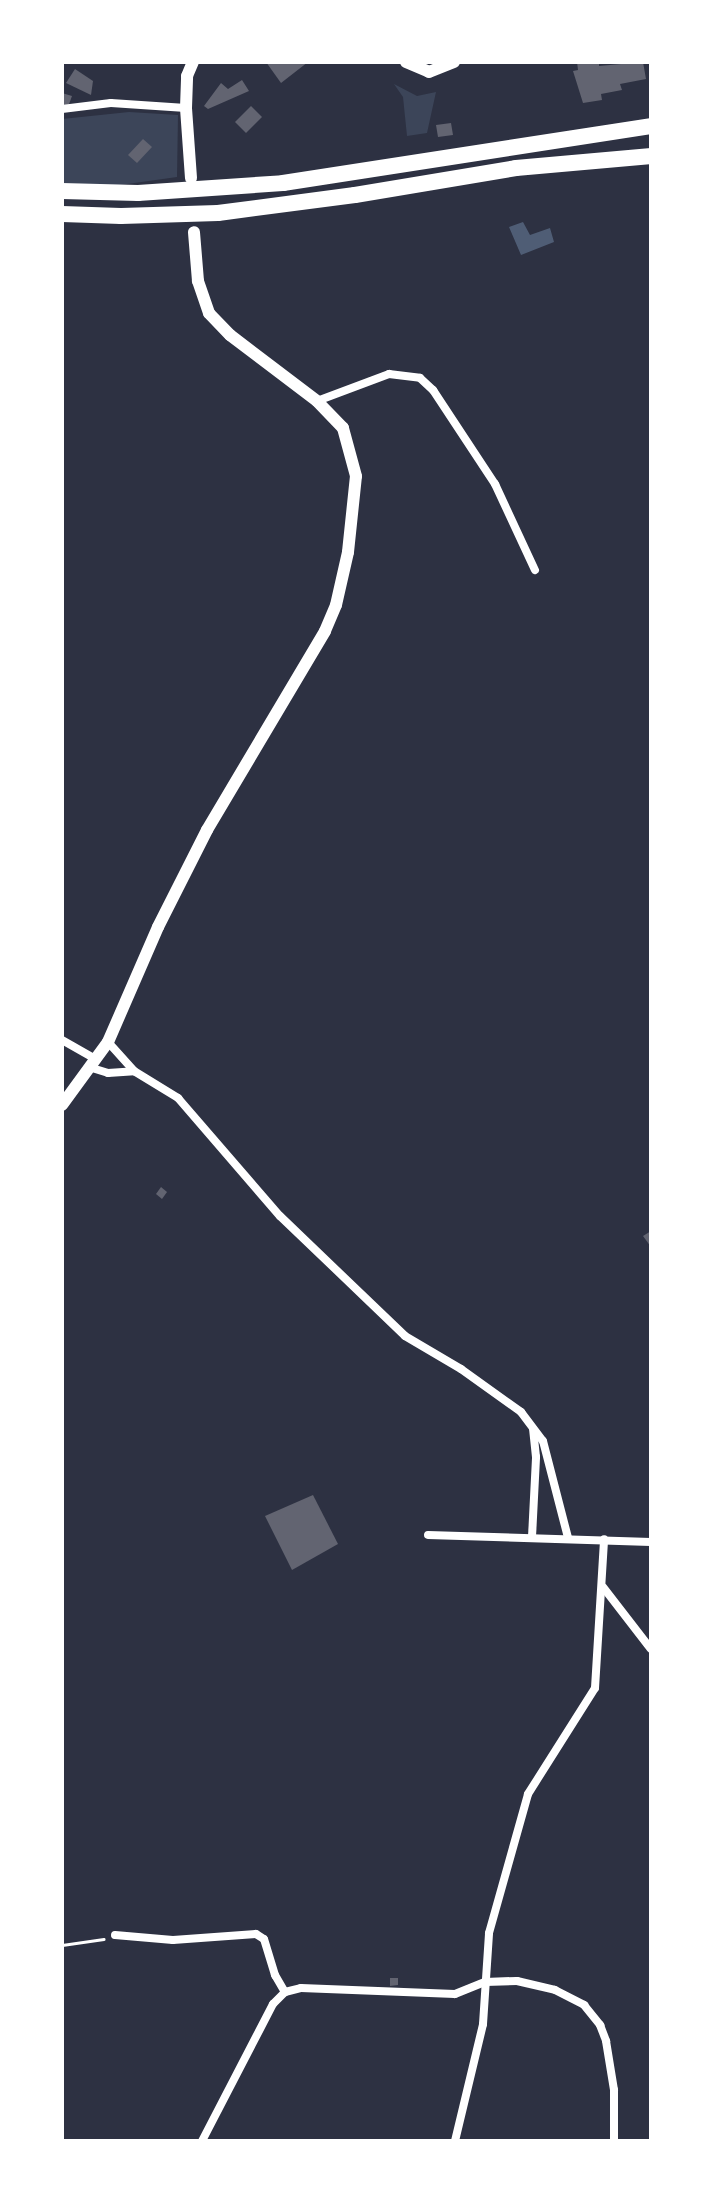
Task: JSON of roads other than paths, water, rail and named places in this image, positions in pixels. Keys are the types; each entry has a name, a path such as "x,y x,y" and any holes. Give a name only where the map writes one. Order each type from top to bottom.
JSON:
{"highway":[{"path":"62,191 151,193 283,183 651,126"},
{"path":"62,214 178,216 231,211 341,198 516,168 651,156"}],"street":[{"path":"191,178 186,108 187,76 193,62"},
{"path":"406,62 419,71 454,62"},
{"path":"62,109 111,103 186,108"},
{"path":"62,1105 108,1042 146,961 158,927 207,830 325,631 339,594 348,552 355,490 353,455 343,428 317,401 230,335 209,313 198,281 194,232"},
{"path":"317,401 389,374 420,378 433,390 495,484 535,570"},
{"path":"62,1040 108,1073 134,1071"},
{"path":"108,1042 134,1071 178,1098 280,1216 405,1336 461,1369 532,1424 545,1449 568,1538"},
{"path":"532,1424 536,1457 532,1537"},
{"path":"428,1535 651,1542"},
{"path":"455,2141 483,2024 489,1933 528,1794 563,1735 585,1709 595,1688 604,1539"},
{"path":"602,1586 651,1649"},
{"path":"115,1935 173,1940 256,1934 264,1939 275,1975 285,1992"},
{"path":"202,2141 273,2004 285,1992 301,1988 455,1994 485,1982 517,1981 555,1990 593,2013 610,2058 614,2141"}]}
